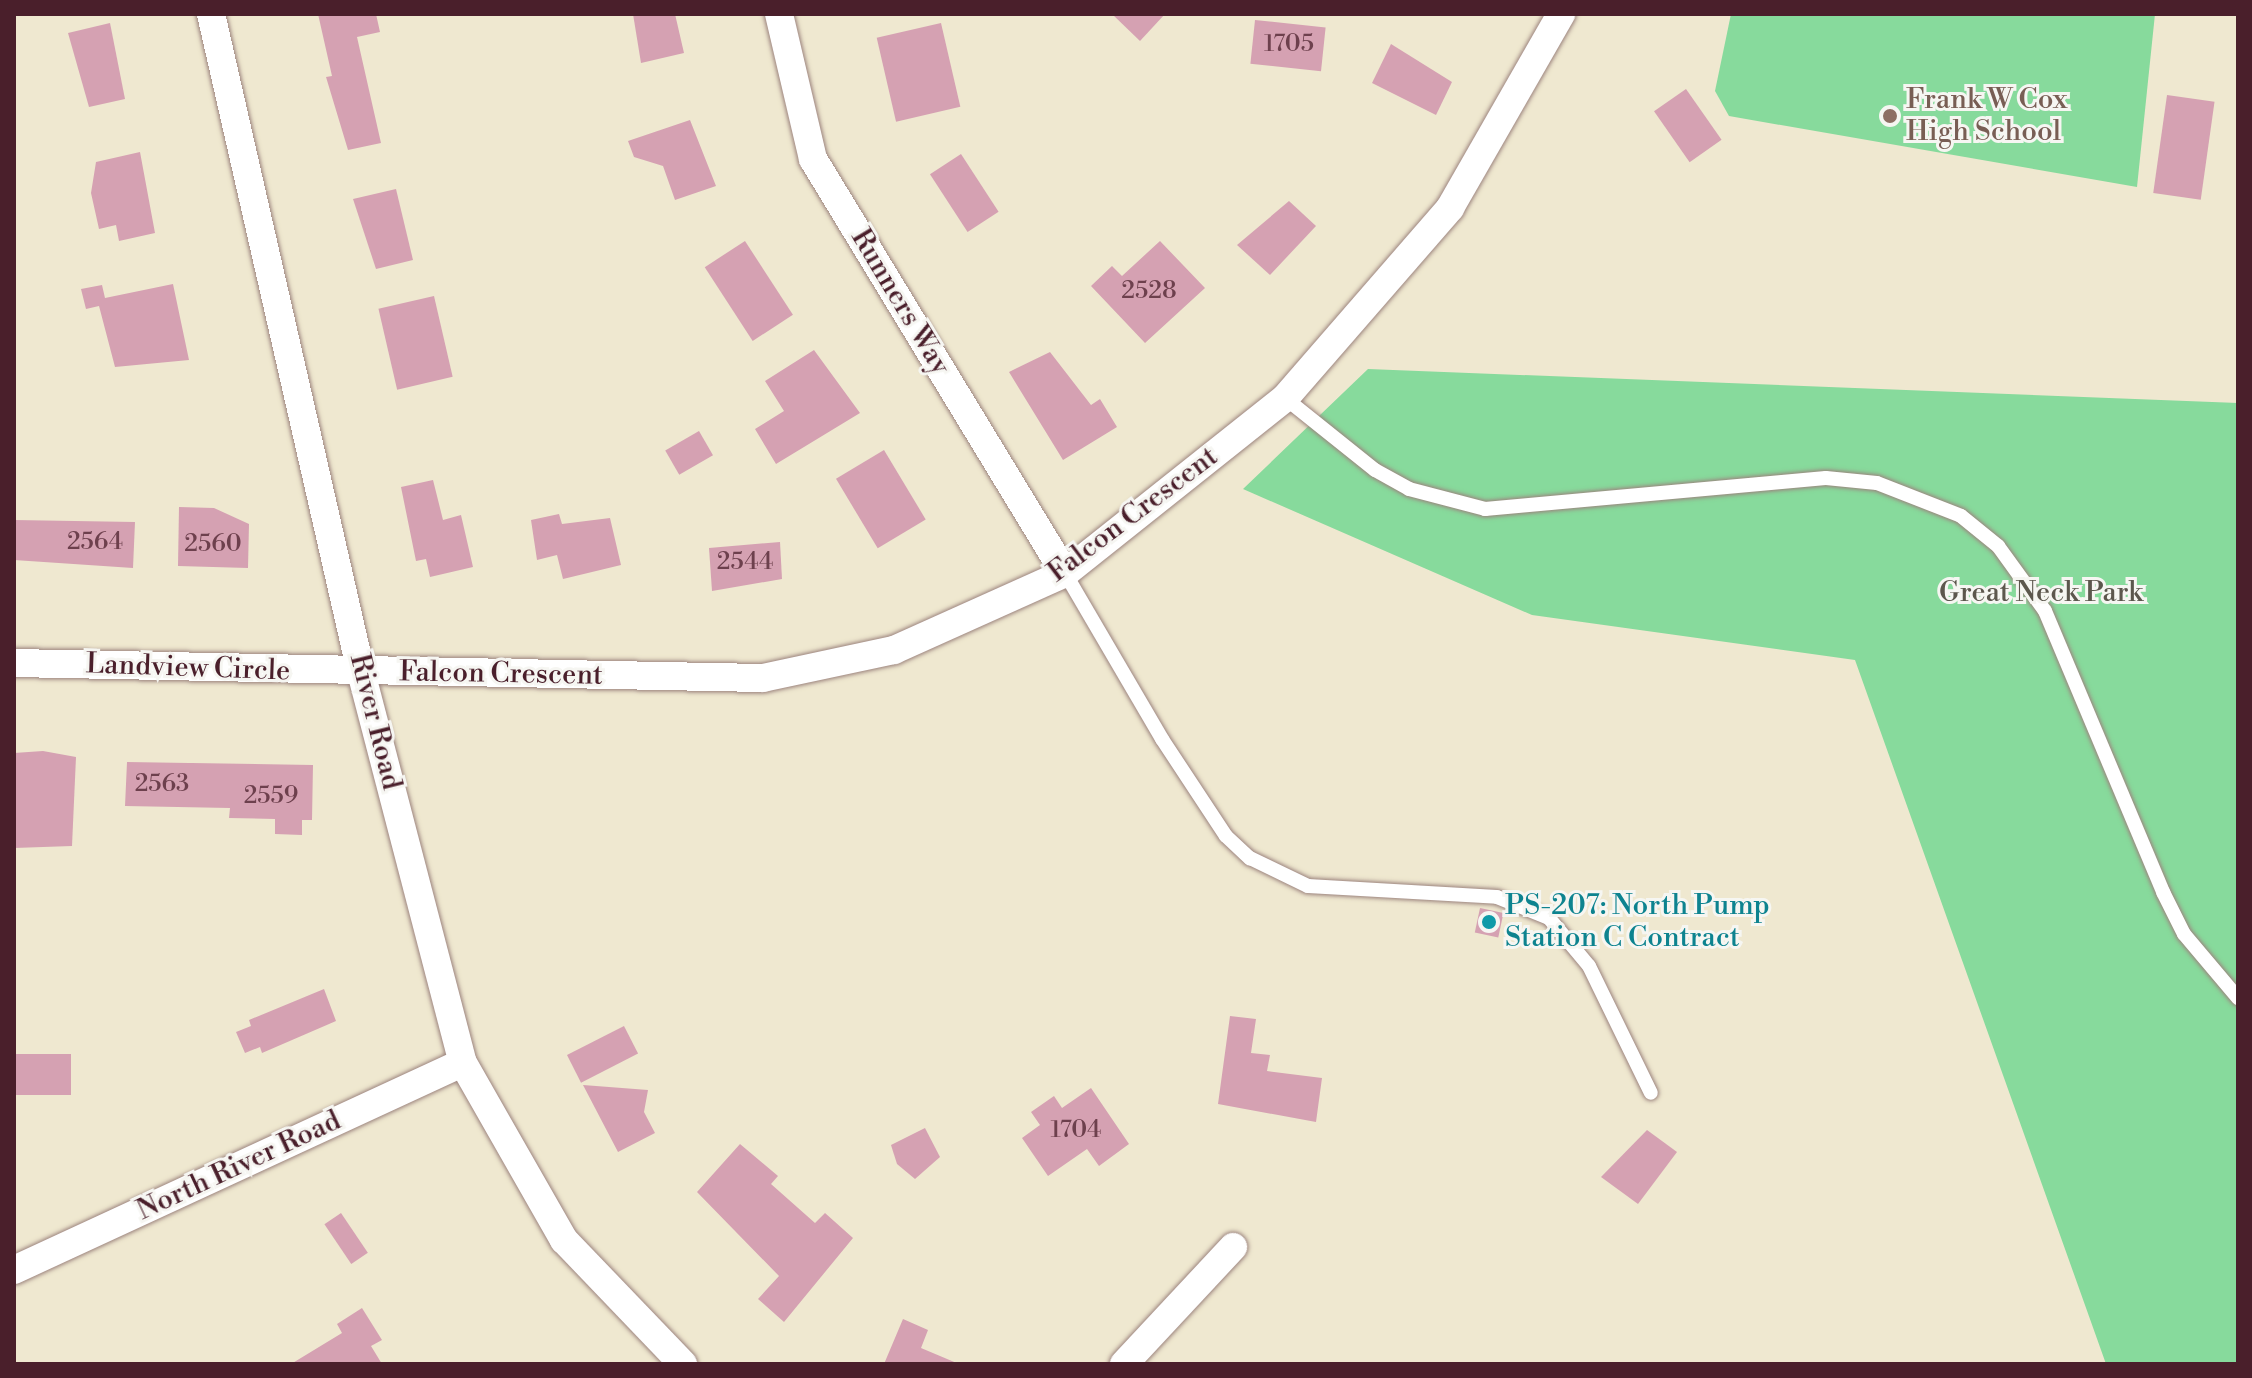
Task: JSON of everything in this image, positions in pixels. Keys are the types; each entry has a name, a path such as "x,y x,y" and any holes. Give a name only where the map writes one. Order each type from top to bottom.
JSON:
{"street":[{"name":"River Road","path":"211,14 361,672 463,1063 564,1240 683,1364"},
{"name":"Runners Way","path":"779,14 813,159 1065,573"},
{"name":"Falcon Crescent","path":"361,672 763,678 894,650 1065,573 1285,398 1450,208 1554,17"},
{"name":"Landview Circle","path":"14,663 361,672"},
{"name":"North River Road","path":"14,1270 463,1063"},
{"path":"1124,1364 1233,1247"}],"lane":[{"path":"1285,398 1375,470 1409,489 1472,507 1524,510 1826,478 1877,483 1961,516 1998,546 2045,611 2163,892 2184,934 2238,998"},
{"path":"1065,573 1162,739 1226,836 1250,858 1308,886 1497,897 1549,918 1589,966 1651,1093"}],"green space":[{"path":"1731,14 2155,14 2137,187 1729,116 1715,91"},
{"name":"Great Neck Park","path":"1368,369 2238,403 2238,1364 2106,1364 1855,660 1532,615 1243,489"}],"building":[{"path":"318,14 376,14 380,32 357,37 381,143 348,150 326,77 332,76"},
{"path":"633,14 675,14 684,53 641,63"},
{"path":"1112,14 1165,14 1140,41"},
{"path":"1255,20 1326,27 1321,71 1250,64"},
{"path":"110,23 125,99 89,107 68,33"},
{"path":"941,23 960,107 896,122 877,38"},
{"path":"1391,44 1452,82 1436,115 1372,83"},
{"path":"1686,89 1722,140 1690,162 1654,111"},
{"path":"2167,95 2215,102 2201,200 2153,193"},
{"path":"690,120 716,186 675,200 663,166 634,157 628,141"},
{"path":"140,152 155,233 119,241 116,225 99,229 91,193 96,162"},
{"path":"961,154 999,212 968,232 930,174"},
{"path":"396,189 413,260 376,269 353,199"},
{"path":"1289,201 1316,226 1270,275 1237,245"},
{"path":"745,241 793,315 753,341 705,267"},
{"path":"1160,241 1205,288 1145,343 1091,286 1112,266 1122,276"},
{"path":"173,284 189,360 115,367 99,306 86,309 81,289 102,285 105,298"},
{"path":"434,296 453,377 397,390 378,309"},
{"path":"814,350 860,413 776,464 755,429 784,411 765,381"},
{"path":"1050,352 1091,405 1100,399 1117,427 1063,460 1009,372"},
{"path":"699,431 713,455 679,475 665,451"},
{"path":"884,450 926,519 878,548 836,479"},
{"path":"433,480 443,520 461,515 473,567 430,577 426,559 416,561 401,487"},
{"path":"179,507 214,508 249,524 248,568 178,566"},
{"path":"559,514 562,524 610,518 621,565 563,579 557,555 537,560 531,520"},
{"path":"14,520 135,522 133,568 14,560"},
{"path":"780,542 782,579 712,591 709,548"},
{"path":"43,751 76,757 72,846 14,848 14,753"},
{"path":"127,762 313,765 312,820 302,820 302,835 275,834 275,819 229,818 230,808 125,806"},
{"name":"PS-207: North Pump Station C Contract","path":"1480,908 1503,913 1498,937 1475,932"},
{"path":"324,989 336,1021 262,1053 260,1047 245,1053 236,1032 251,1026 249,1020"},
{"path":"1230,1016 1256,1019 1251,1053 1270,1055 1267,1071 1322,1078 1316,1122 1218,1104"},
{"path":"624,1026 638,1054 581,1083 567,1055"},
{"path":"14,1054 71,1054 71,1095 14,1095"},
{"path":"583,1085 648,1090 644,1112 655,1133 618,1152"},
{"path":"1091,1088 1129,1144 1099,1166 1087,1149 1048,1176 1022,1138 1040,1125 1031,1112 1054,1096 1062,1108"},
{"path":"925,1128 940,1157 915,1179 897,1164 891,1145"},
{"path":"1647,1130 1677,1152 1638,1204 1601,1177"},
{"path":"740,1144 778,1176 771,1184 815,1223 825,1213 853,1238 784,1322 758,1299 779,1276 697,1192"},
{"path":"341,1213 368,1253 351,1264 324,1224"},
{"path":"362,1308 382,1340 371,1346 382,1364 291,1364 342,1333 337,1324"},
{"path":"903,1319 928,1330 921,1348 959,1364 884,1364"}],"place":[{"name":"Frank W Cox High School","path":"1890,116"},
{"name":"PS-207: North Pump Station C Contract","path":"1489,922"}]}
